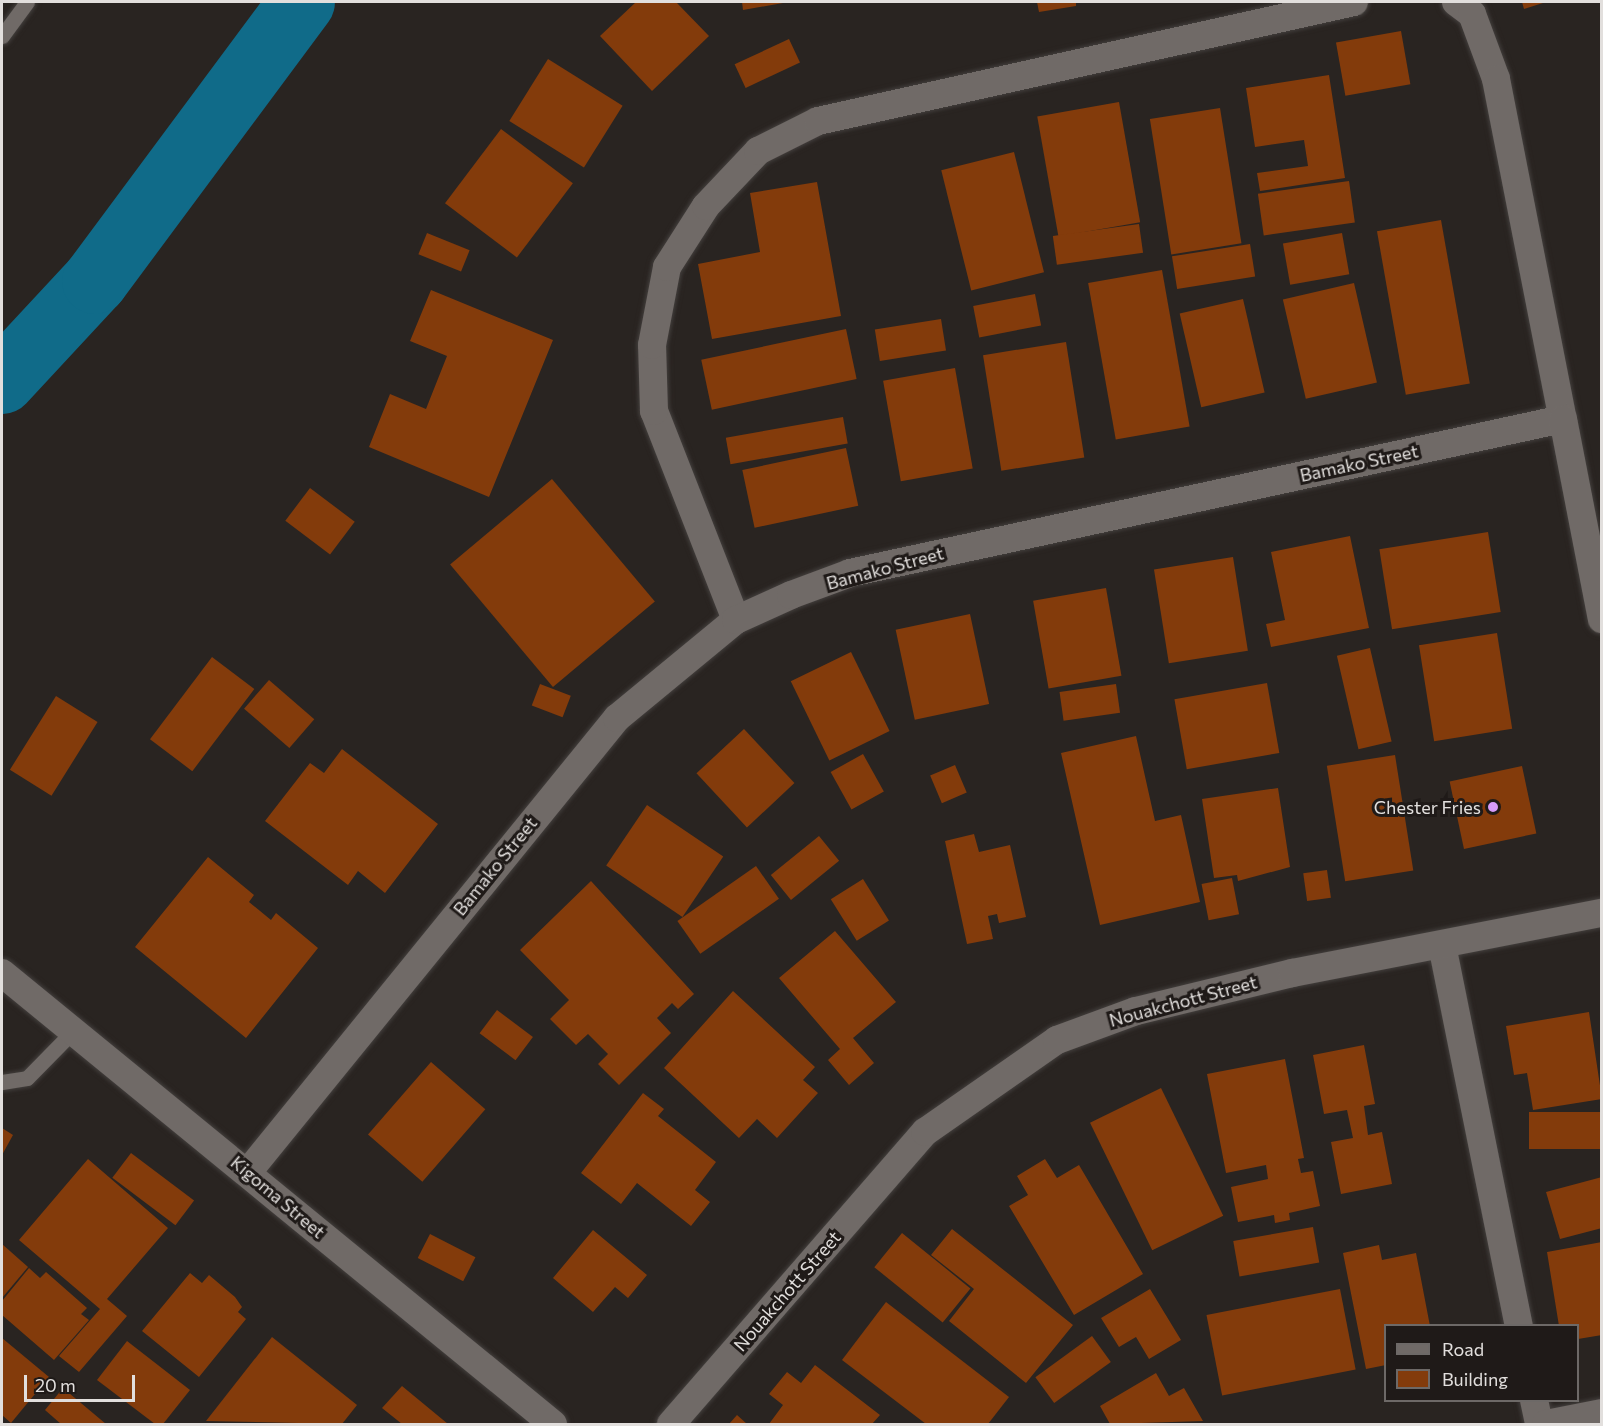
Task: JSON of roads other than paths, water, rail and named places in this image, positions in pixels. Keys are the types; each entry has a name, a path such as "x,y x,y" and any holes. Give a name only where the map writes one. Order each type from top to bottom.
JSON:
{"street":[{"path":"736,621 654,411 652,345 667,267 706,206 758,151 818,121 1354,2"},
{"path":"1456,2 1472,14 1496,79 1602,619"},
{"name":"Bamako Street","path":"248,1173 617,718 736,621 850,573 1563,420"},
{"name":"Nouakchott Street","path":"671,1425 925,1132 1004,1072 1057,1040 1136,1011 1292,973 1602,913"},
{"path":"1442,945 1519,1324"},
{"name":"Kigoma Street","path":"2,973 553,1425"},
{"path":"1534,1402 1539,1425"},
{"path":"1546,1425 1602,1413"}],"lane":[{"path":"2,36 27,2"},
{"path":"2,1082 27,1078 74,1030"}],"waterway":[{"path":"2,381 95,281 302,2"}],"place":[{"name":"Chester Fries","path":"1493,807"}]}
